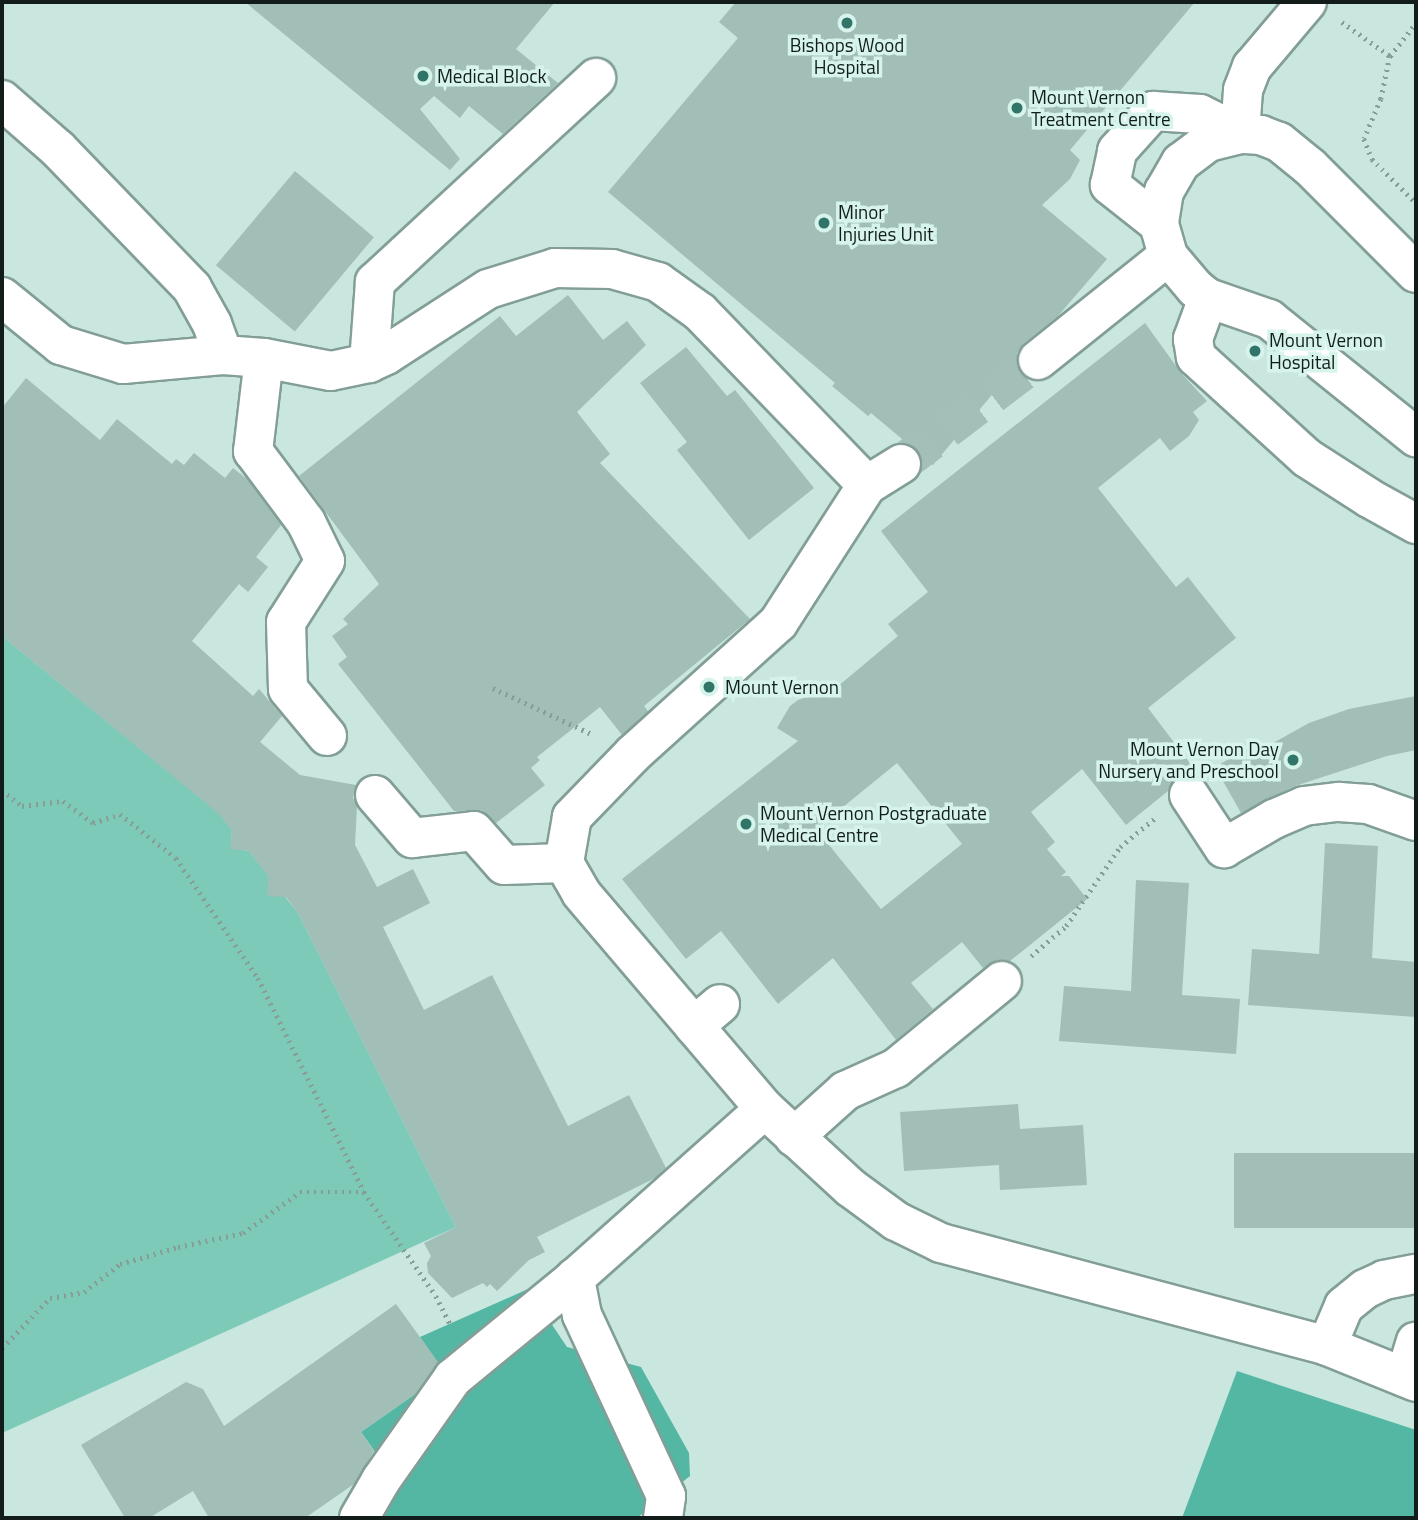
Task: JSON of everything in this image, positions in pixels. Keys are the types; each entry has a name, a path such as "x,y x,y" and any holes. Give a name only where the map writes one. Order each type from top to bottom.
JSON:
{"lane":[{"path":"1240,134 1243,90 1252,67 1307,2"},
{"path":"369,363 375,282 596,78"},
{"path":"2,100 58,149 192,288 212,324 223,355"},
{"path":"1240,134 1200,114 1153,111 1117,151 1110,185 1164,240 1208,298 1269,319 1416,437"},
{"path":"1038,360 1164,240 1164,191 1181,162 1208,142 1240,134 1261,135 1279,142 1310,167 1416,273"},
{"path":"2,297 61,345 123,364 223,355 264,358 331,371 369,363 488,289 555,268 612,269 658,282 700,312 867,485"},
{"path":"1208,298 1193,339 1196,356 1307,457 1369,498 1416,524"},
{"path":"264,358 253,451 306,522 325,561 286,622 288,689 327,736"},
{"path":"901,464 867,485 778,623 633,754 572,817 564,863 580,893 707,1015 765,1109 851,1188 896,1221 941,1243 1412,1367"},
{"path":"375,795 412,838 474,831 504,865 564,863"},
{"path":"1189,795 1224,848 1274,819 1304,806 1339,802 1368,804 1416,821"},
{"path":"794,1137 845,1091 896,1068 1002,981"},
{"path":"359,1518 381,1480 453,1378 472,1363 579,1296 765,1109"},
{"path":"1327,1346 1344,1306 1365,1289 1384,1280 1416,1274"},
{"path":"579,1296 617,1340"},
{"path":"579,1296 666,1496 663,1518"}],"path":[{"path":"1340,20 1390,56"},
{"path":"1416,23 1390,56 1381,99 1364,139 1372,159 1416,203"},
{"path":"493,688 633,754"},
{"path":"2,790 22,806 63,801 93,823 120,814 176,858 258,978 364,1192 436,1296 472,1363"},
{"path":"1002,981 1066,926 1106,864 1135,832 1189,795"},
{"path":"2,1348 50,1298 84,1292 120,1264 178,1247 243,1233 300,1192 364,1192"}],"green space":[{"path":"2,636 219,813 232,830 231,842 236,849 249,851 298,913 456,1227 2,1433"},
{"path":"528,1289 567,1347 641,1367 689,1453 690,1476 637,1518 363,1518 383,1463 361,1432 445,1373 420,1337"},
{"path":"1237,1371 1416,1430 1416,1518 1182,1518"}],"building":[{"name":"Medical Block","path":"245,2 555,2 516,49 558,83 503,134 469,106 460,118 434,96 420,109 460,159 450,170"},
{"name":"Minor Injuries Unit","path":"736,2 1195,2 1070,150 1080,160 1070,179 1042,205 1107,259 1058,316 1024,343 1017,353 1017,365 933,465 871,413 868,416 832,386 835,383 608,192 738,38 719,22"},
{"path":"295,171 374,237 295,331 216,265"},
{"path":"568,295 603,340 627,321 646,345 577,412 610,454 600,463 750,619 644,706 648,711 622,735 600,707 537,757 540,760 531,768 545,785 496,823 481,810 454,811 338,664 347,657 332,636 348,624 343,619 379,584 299,476 500,316 516,336"},
{"path":"1145,323 1181,373 1207,401 1193,412 1199,420 1189,436 1170,451 1160,438 1098,488 1176,587 1188,577 1236,638 1148,708 1195,770 1176,777 1168,791 1126,825 1082,769 1031,812 1055,842 1047,849 1066,872 1061,876 1069,876 1087,899 1010,961 998,960 983,968 962,942 911,983 933,1009 896,1040 833,958 778,1004 721,931 686,959 622,879 798,741 777,728 790,706 798,700 837,687 898,636 888,624 928,592 881,531","holes":["897,763 962,844 881,909 816,829"]},
{"path":"686,347 727,396 735,390 814,488 749,540 677,450 687,442 640,383"},
{"path":"26,378 100,440 117,419 172,464 176,459 184,465 194,453 225,478 233,468 247,479 281,525 256,557 268,567 248,592 239,584 192,641 253,696 259,689 282,716 260,742 300,775 356,785 353,798 357,806 355,845 377,887 413,869 430,903 383,927 424,1010 492,975 568,1126 629,1095 666,1168 655,1178 537,1237 545,1252 529,1260 497,1291 490,1284 487,1287 483,1283 452,1298 428,1273 427,1263 431,1256 424,1243 456,1227 298,913 286,897 267,896 268,876 249,851 230,849 232,830 218,813 2,636 2,408"},
{"name":"Mount Vernon Day Nursery and Preschool","path":"1416,696 1416,750 1387,756 1295,786 1241,813 1215,767 1255,744 1259,751 1309,723 1349,709"},
{"path":"1325,843 1378,846 1372,958 1416,962 1416,1017 1248,1005 1252,949 1319,954"},
{"path":"1136,880 1189,883 1182,995 1240,999 1236,1054 1059,1041 1064,986 1131,991"},
{"path":"1018,1104 1020,1129 1083,1125 1087,1185 1000,1190 999,1165 904,1171 900,1112"},
{"path":"1234,1153 1416,1153 1416,1228 1234,1228"},
{"path":"396,1304 438,1362 415,1394 361,1432 374,1451 354,1484 305,1518 209,1518 193,1491 149,1518 125,1518 81,1445 186,1382 203,1389 224,1426"}],"tunnel":[{"path":"901,464 1038,360"}],"place":[{"name":"Bishops Wood Hospital","path":"847,23"},
{"name":"Medical Block","path":"423,76"},
{"name":"Mount Vernon Treatment Centre","path":"1017,108"},
{"name":"Minor Injuries Unit","path":"824,223"},
{"name":"Mount Vernon Hospital","path":"1255,351"},
{"name":"Mount Vernon","path":"709,687"},
{"name":"Mount Vernon Day Nursery and Preschool","path":"1293,760"},
{"name":"Mount Vernon Postgraduate Medical Centre","path":"746,824"}]}
